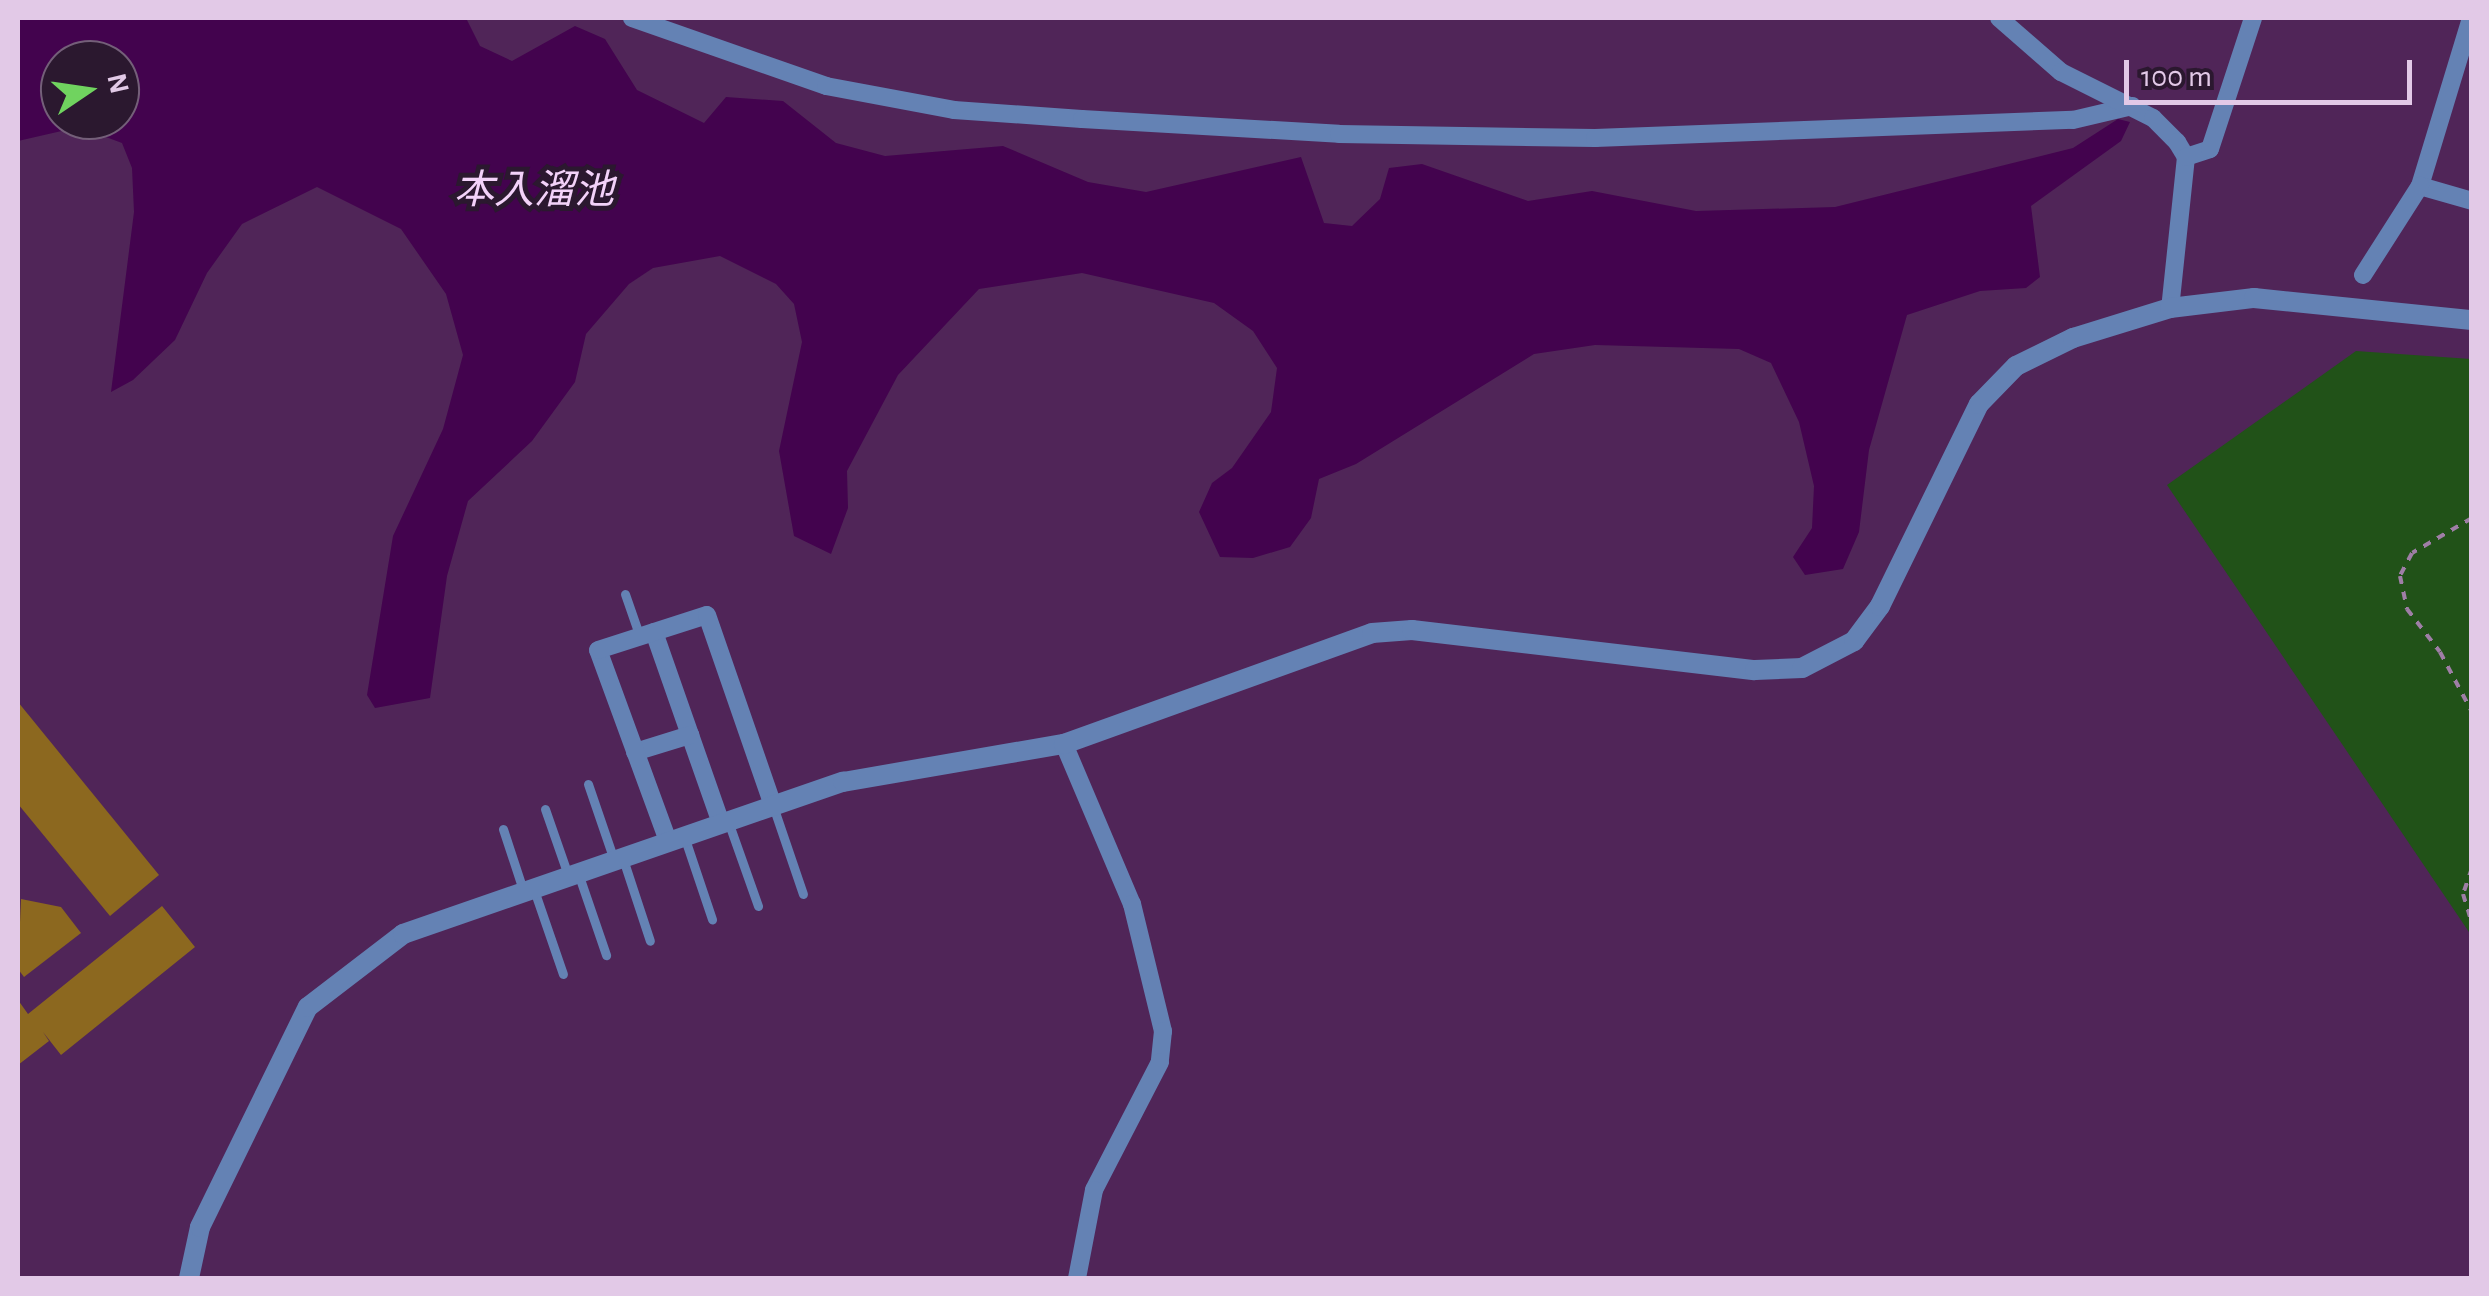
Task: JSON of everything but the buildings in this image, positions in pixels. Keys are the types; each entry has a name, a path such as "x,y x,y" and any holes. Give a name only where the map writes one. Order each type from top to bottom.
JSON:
{"street":[{"path":"632,18 826,86 954,110 1082,120 1339,134 1594,138 2073,120 2132,106"},
{"path":"1999,18 2062,72 2153,118 2186,158 2170,308"},
{"path":"2186,158 2210,149 2254,18"},
{"path":"2363,275 2420,186 2471,18"},
{"path":"2420,186 2472,201"},
{"path":"189,1278 200,1227 308,1007 403,934 843,782 1064,744 1372,633 1412,630 1756,670 1817,663 1854,641 1880,606 1979,404 2016,366 2073,338 2170,308 2254,298 2472,320"},
{"path":"676,839 636,752 598,650 707,615 772,806"},
{"path":"647,634 725,822"},
{"path":"636,752 690,736"},
{"path":"1064,744 1132,904 1163,1031 1160,1062 1094,1190 1077,1278"}],"lane":[{"path":"624,594 647,634"},
{"path":"588,784 650,942"},
{"path":"772,806 802,894"},
{"path":"545,809 606,956"},
{"path":"725,822 758,906"},
{"path":"503,828 563,974"},
{"path":"676,839 712,919"}],"path":[{"path":"2472,518 2412,553 2400,576 2407,608 2440,652 2472,712"},
{"path":"2472,868 2463,894 2472,923"}],"green space":[{"path":"2356,351 2471,359 2471,935 2167,485"}],"water":[{"name":"本入溜池","path":"18,18 466,18 480,46 512,61 575,26 605,39 637,90 704,123 726,97 783,101 836,143 885,156 1003,146 1088,182 1146,192 1301,157 1324,223 1352,226 1380,199 1389,168 1422,164 1528,201 1592,191 1696,211 1835,207 2073,148 2118,119 2130,122 2121,141 2031,206 2040,277 2026,288 1980,291 1907,315 1869,450 1859,532 1843,569 1805,575 1793,557 1812,528 1814,486 1799,422 1771,363 1739,349 1595,345 1534,354 1356,464 1319,479 1311,518 1290,547 1253,558 1220,557 1199,512 1212,483 1232,468 1271,412 1277,368 1253,331 1214,303 1082,273 979,289 898,375 847,471 848,508 831,554 794,536 779,451 802,342 794,304 776,284 720,256 653,268 629,284 586,334 575,382 532,441 468,501 447,576 430,698 375,708 367,695 393,536 443,429 463,355 446,294 401,229 317,187 242,224 207,273 175,340 133,380 111,392 134,212 132,168 122,143 114,140 140,140 140,40 40,40 40,136 18,141"}]}
